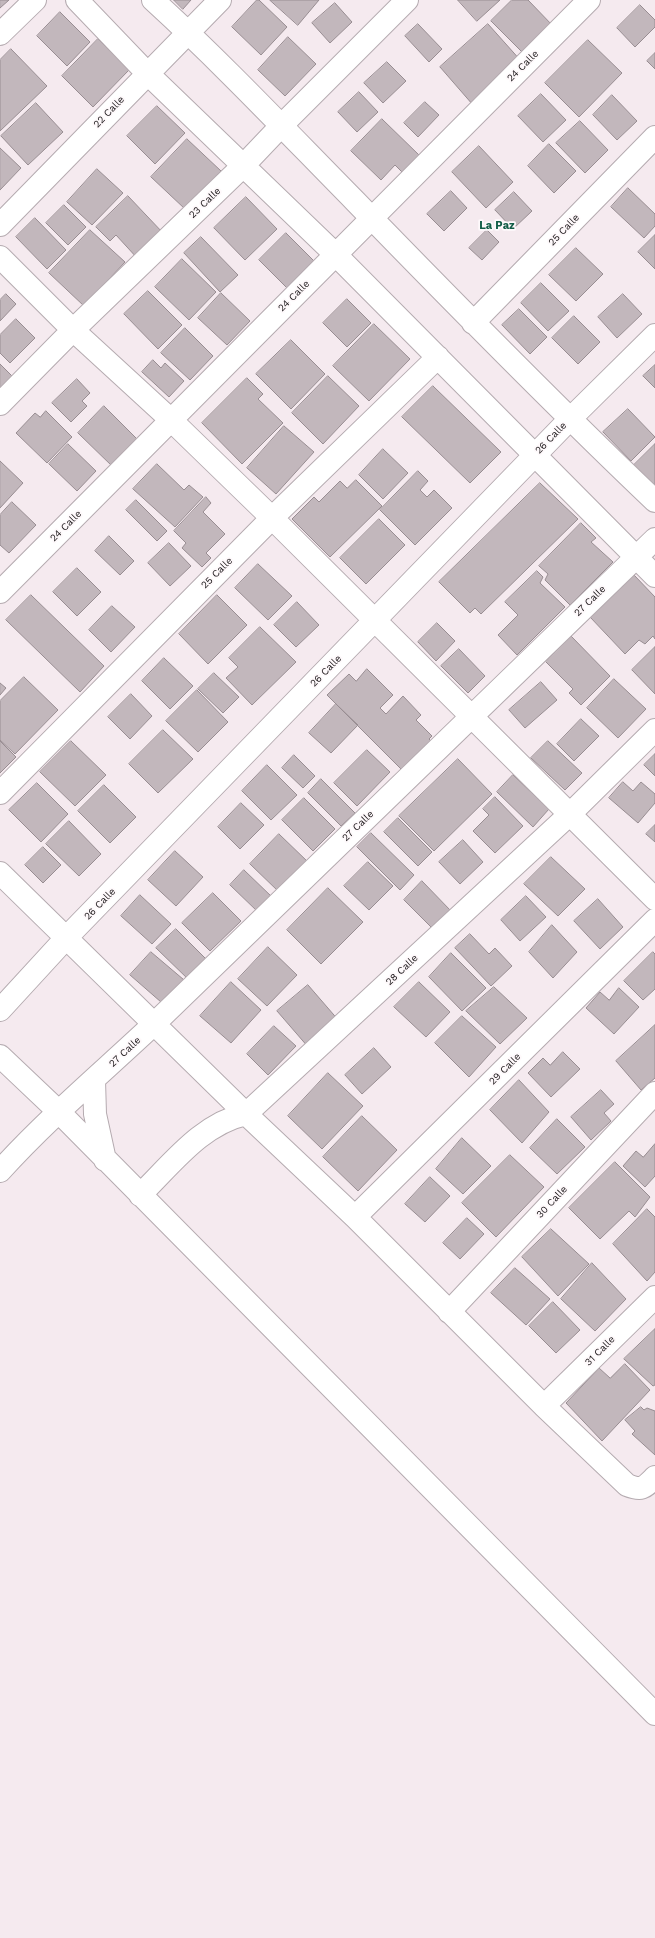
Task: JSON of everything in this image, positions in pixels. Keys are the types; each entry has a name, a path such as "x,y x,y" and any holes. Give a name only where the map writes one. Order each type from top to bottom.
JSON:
{"street":[{"path":"0,34 34,0"},
{"path":"77,0 147,74 242,167 335,254 536,454 655,576"},
{"path":"153,0 188,32 569,420 655,501"},
{"name":"22 Calle","path":"0,225 220,0"},
{"name":"23 Calle","path":"0,404 73,330 242,167 407,0"},
{"name":"24 Calle","path":"0,592 170,419 589,0"},
{"name":"25 Calle","path":"473,323 655,137"},
{"path":"0,257 73,330 170,419 272,518 655,899"},
{"name":"26 Calle","path":"0,1010 67,937 569,420 655,335"},
{"name":"25 Calle","path":"0,793 272,518 438,358"},
{"name":"27 Calle","path":"0,1171 58,1111 94,1080 155,1023 655,538"},
{"name":"28 Calle","path":"140,1196 183,1150 214,1126 231,1117 246,1114 570,814 655,730"},
{"path":"0,873 155,1023 246,1114 355,1217 544,1406 627,1485 636,1489 650,1482"},
{"name":"29 Calle","path":"355,1217 655,920"},
{"path":"0,1056 58,1111 140,1196 655,1714"},
{"path":"94,1080 95,1114 105,1160"},
{"name":"30 Calle","path":"449,1312 655,1093"},
{"name":"31 Calle","path":"544,1406 655,1297"}],"building":[{"path":"0,0 9,0 0,8"},
{"path":"174,0 191,0 183,9"},
{"path":"257,0 259,0 287,27 261,55 232,27"},
{"path":"270,0 319,0 298,25"},
{"path":"458,0 500,0 477,21"},
{"path":"512,0 528,0 554,27 525,55 491,21"},
{"path":"335,3 352,22 330,43 312,23"},
{"path":"640,5 655,20 655,27 635,47 617,28"},
{"path":"60,12 90,42 67,66 37,36"},
{"path":"418,24 442,49 429,62 405,36"},
{"path":"488,24 522,62 473,105 440,67"},
{"path":"288,37 316,64 285,96 258,70"},
{"path":"98,39 129,70 93,107 62,76"},
{"path":"588,40 622,73 579,117 545,83"},
{"path":"11,49 47,86 0,131 0,60"},
{"path":"655,53 655,69 647,61"},
{"path":"387,62 406,81 383,103 364,83"},
{"path":"359,92 378,112 357,132 338,112"},
{"path":"541,94 566,120 543,142 518,116"},
{"path":"612,95 637,121 617,140 593,115"},
{"path":"425,102 439,115 418,137 404,123"},
{"path":"36,103 63,132 28,165 1,136"},
{"path":"157,106 185,133 155,164 127,136"},
{"path":"382,119 419,155 402,172 395,165 381,180 351,151"},
{"path":"580,121 608,150 585,173 556,143"},
{"path":"187,139 221,171 185,209 151,177"},
{"path":"549,144 576,171 554,193 528,166"},
{"path":"479,146 513,182 486,208 452,172"},
{"path":"0,148 21,168 0,190"},
{"path":"97,169 123,193 92,225 67,202"},
{"path":"628,188 655,214 655,226 644,238 611,207"},
{"path":"451,191 467,208 444,231 427,214"},
{"path":"514,192 532,211 513,229 495,210"},
{"path":"128,196 164,234 138,259 116,235 110,241 96,227"},
{"path":"246,197 277,229 245,260 214,228"},
{"path":"64,205 86,227 68,245 46,223"},
{"path":"35,218 66,250 47,269 16,237"},
{"path":"90,230 125,262 84,306 49,273"},
{"path":"487,230 499,242 482,260 469,248"},
{"path":"286,233 315,262 288,289 259,260"},
{"path":"655,235 655,269 638,252"},
{"path":"201,237 238,275 220,292 184,253"},
{"path":"576,248 603,274 576,301 549,275"},
{"path":"182,259 216,292 189,320 155,287"},
{"path":"541,283 569,311 548,331 521,303"},
{"path":"148,291 182,325 158,349 124,314"},
{"path":"221,293 250,321 227,345 198,318"},
{"path":"6,294 16,304 0,321 0,300"},
{"path":"623,294 642,314 617,338 598,317"},
{"path":"347,299 371,323 347,347 323,323"},
{"path":"519,309 547,337 530,354 502,325"},
{"path":"574,316 600,342 578,364 552,338"},
{"path":"16,319 35,338 10,363 0,353 0,335"},
{"path":"374,324 410,359 369,401 333,366"},
{"path":"185,328 213,356 190,380 161,353"},
{"path":"291,340 325,374 291,409 256,374"},
{"path":"153,360 161,368 165,363 184,381 169,397 142,372"},
{"path":"0,364 14,378 0,393"},
{"path":"655,365 655,388 643,376"},
{"path":"328,376 359,406 323,444 292,413"},
{"path":"247,378 263,394 258,399 283,423 242,464 202,423"},
{"path":"77,379 90,393 82,401 87,406 71,422 52,403"},
{"path":"433,386 501,452 470,483 402,417"},
{"path":"104,406 139,441 113,467 78,433"},
{"path":"628,409 655,437 631,461 603,432"},
{"path":"46,411 72,437 47,463 16,433 35,413 40,417"},
{"path":"284,426 314,452 276,494 247,468"},
{"path":"68,444 96,471 77,491 49,464"},
{"path":"655,444 655,487 633,466"},
{"path":"383,449 408,473 383,499 359,475"},
{"path":"0,461 23,483 0,508"},
{"path":"157,464 184,490 189,485 203,497 175,527 133,489"},
{"path":"418,471 428,481 420,490 427,497 434,490 452,508 415,545 380,510"},
{"path":"356,480 382,506 330,557 292,519 314,497 319,502 340,481 347,488"},
{"path":"540,483 578,519 481,614 475,608 470,613 439,582"},
{"path":"206,497 211,503 203,512 225,534 206,553 211,558 202,567 182,548 186,543 174,531"},
{"path":"136,500 167,531 157,541 126,510"},
{"path":"12,502 36,525 9,553 0,545 0,515"},
{"path":"379,519 405,545 366,584 340,558"},
{"path":"581,523 596,538 591,542 613,562 570,605 545,580 548,574 539,566"},
{"path":"109,536 134,561 120,575 95,551"},
{"path":"169,543 191,566 170,586 148,563"},
{"path":"258,564 292,596 268,620 235,588"},
{"path":"77,568 101,592 77,616 53,592"},
{"path":"537,571 543,577 540,583 565,607 517,655 498,635 518,615 505,602"},
{"path":"634,575 655,597 655,639 653,636 645,644 639,640 625,654 590,617"},
{"path":"31,595 104,666 80,692 6,620"},
{"path":"217,595 247,625 208,664 179,634"},
{"path":"297,602 319,625 296,647 274,625"},
{"path":"112,606 135,627 111,652 89,630"},
{"path":"437,623 455,641 436,661 418,642"},
{"path":"260,627 296,662 252,705 226,678 238,667 229,658"},
{"path":"571,636 610,676 581,705 569,693 573,689 546,662"},
{"path":"655,647 655,694 632,670"},
{"path":"459,649 485,676 468,693 441,666"},
{"path":"164,658 193,686 170,709 142,681"},
{"path":"367,669 393,695 380,708 386,714 403,696 421,715 416,720 432,736 429,739 435,745 406,774 327,695 349,674 356,681"},
{"path":"214,673 239,697 223,713 198,689"},
{"path":"24,677 58,710 15,754 0,740 0,701"},
{"path":"614,679 646,709 618,738 587,708"},
{"path":"541,682 557,700 525,728 509,710"},
{"path":"0,683 6,688 0,695"},
{"path":"197,690 228,722 198,752 166,721"},
{"path":"131,694 152,716 130,739 108,717"},
{"path":"336,704 358,725 331,753 309,733"},
{"path":"581,719 599,736 574,761 557,744"},
{"path":"163,730 193,759 158,793 129,764"},
{"path":"0,741 16,757 0,773"},
{"path":"71,741 106,775 75,806 40,772"},
{"path":"548,741 582,773 565,790 531,758"},
{"path":"367,750 390,772 357,806 334,783"},
{"path":"655,754 655,776 644,765"},
{"path":"294,755 315,776 303,788 282,768"},
{"path":"458,759 492,794 434,851 399,816"},
{"path":"267,765 297,795 271,820 242,791"},
{"path":"513,775 549,809 533,827 497,792"},
{"path":"321,779 355,813 341,826 308,793"},
{"path":"623,782 633,791 641,782 655,794 655,803 638,823 609,798"},
{"path":"37,783 68,814 41,842 9,810"},
{"path":"104,785 136,817 110,843 78,811"},
{"path":"495,797 523,826 495,853 473,831 489,815 483,809"},
{"path":"304,798 335,829 313,851 282,820"},
{"path":"241,803 264,825 240,849 218,827"},
{"path":"398,818 432,852 418,866 384,832"},
{"path":"69,821 101,854 79,876 46,844"},
{"path":"655,825 655,842 646,834"},
{"path":"371,833 414,875 400,890 357,847"},
{"path":"279,834 308,862 279,892 250,864"},
{"path":"463,840 483,862 460,884 439,862"},
{"path":"43,847 61,865 43,883 25,865"},
{"path":"175,851 203,877 176,906 148,880"},
{"path":"551,857 585,889 558,916 524,884"},
{"path":"368,862 393,886 369,910 344,886"},
{"path":"244,870 272,897 258,912 230,885"},
{"path":"422,881 451,911 433,929 404,900"},
{"path":"328,888 363,922 321,964 287,930"},
{"path":"213,893 241,921 210,951 182,923"},
{"path":"140,895 171,924 152,944 121,916"},
{"path":"526,896 546,917 520,941 501,920"},
{"path":"598,899 623,927 600,949 574,921"},
{"path":"552,925 577,952 553,978 529,952"},
{"path":"176,929 209,962 190,981 156,948"},
{"path":"470,934 489,954 495,948 512,966 491,986 455,948"},
{"path":"268,947 297,975 267,1006 238,979"},
{"path":"151,952 190,985 169,1009 130,975"},
{"path":"653,952 655,954 655,989 643,1000 624,981"},
{"path":"451,953 486,988 462,1011 429,977"},
{"path":"231,982 261,1010 231,1043 200,1016"},
{"path":"419,982 450,1012 426,1037 394,1007"},
{"path":"308,985 340,1022 309,1048 277,1011"},
{"path":"494,987 527,1018 500,1044 466,1011"},
{"path":"619,988 639,1007 614,1034 586,1008 600,992 609,1000"},
{"path":"462,1016 496,1047 469,1077 435,1043"},
{"path":"655,1025 655,1078 641,1090 616,1061"},
{"path":"274,1026 296,1046 268,1075 247,1054"},
{"path":"374,1048 391,1067 362,1094 345,1075"},
{"path":"563,1052 580,1069 551,1097 528,1073 543,1058 550,1065"},
{"path":"328,1073 363,1106 322,1149 288,1116"},
{"path":"519,1080 549,1112 522,1143 490,1110"},
{"path":"601,1090 614,1104 604,1113 611,1121 591,1140 571,1117"},
{"path":"362,1116 397,1150 358,1191 323,1157"},
{"path":"557,1119 585,1147 557,1174 530,1148"},
{"path":"462,1138 491,1166 463,1194 436,1169"},
{"path":"655,1144 655,1176 645,1187 623,1166 636,1151 643,1157"},
{"path":"510,1155 544,1187 496,1237 462,1203"},
{"path":"615,1162 650,1197 635,1217 629,1211 600,1239 569,1208"},
{"path":"430,1177 450,1196 425,1222 405,1204"},
{"path":"647,1209 655,1217 655,1272 647,1281 613,1244"},
{"path":"467,1218 484,1234 460,1259 443,1243"},
{"path":"551,1229 589,1264 558,1296 522,1257"},
{"path":"592,1263 626,1299 595,1331 561,1299"},
{"path":"515,1268 550,1299 526,1325 491,1293"},
{"path":"553,1302 580,1330 556,1353 529,1326"},
{"path":"655,1329 655,1385 653,1386 624,1359"},
{"path":"625,1364 650,1390 602,1441 566,1403 599,1368 610,1378"},
{"path":"641,1407 644,1410 647,1408 655,1411 655,1455 632,1434 635,1431 625,1420"}],"district":[{"name":"La Paz","path":"497,226"}]}
